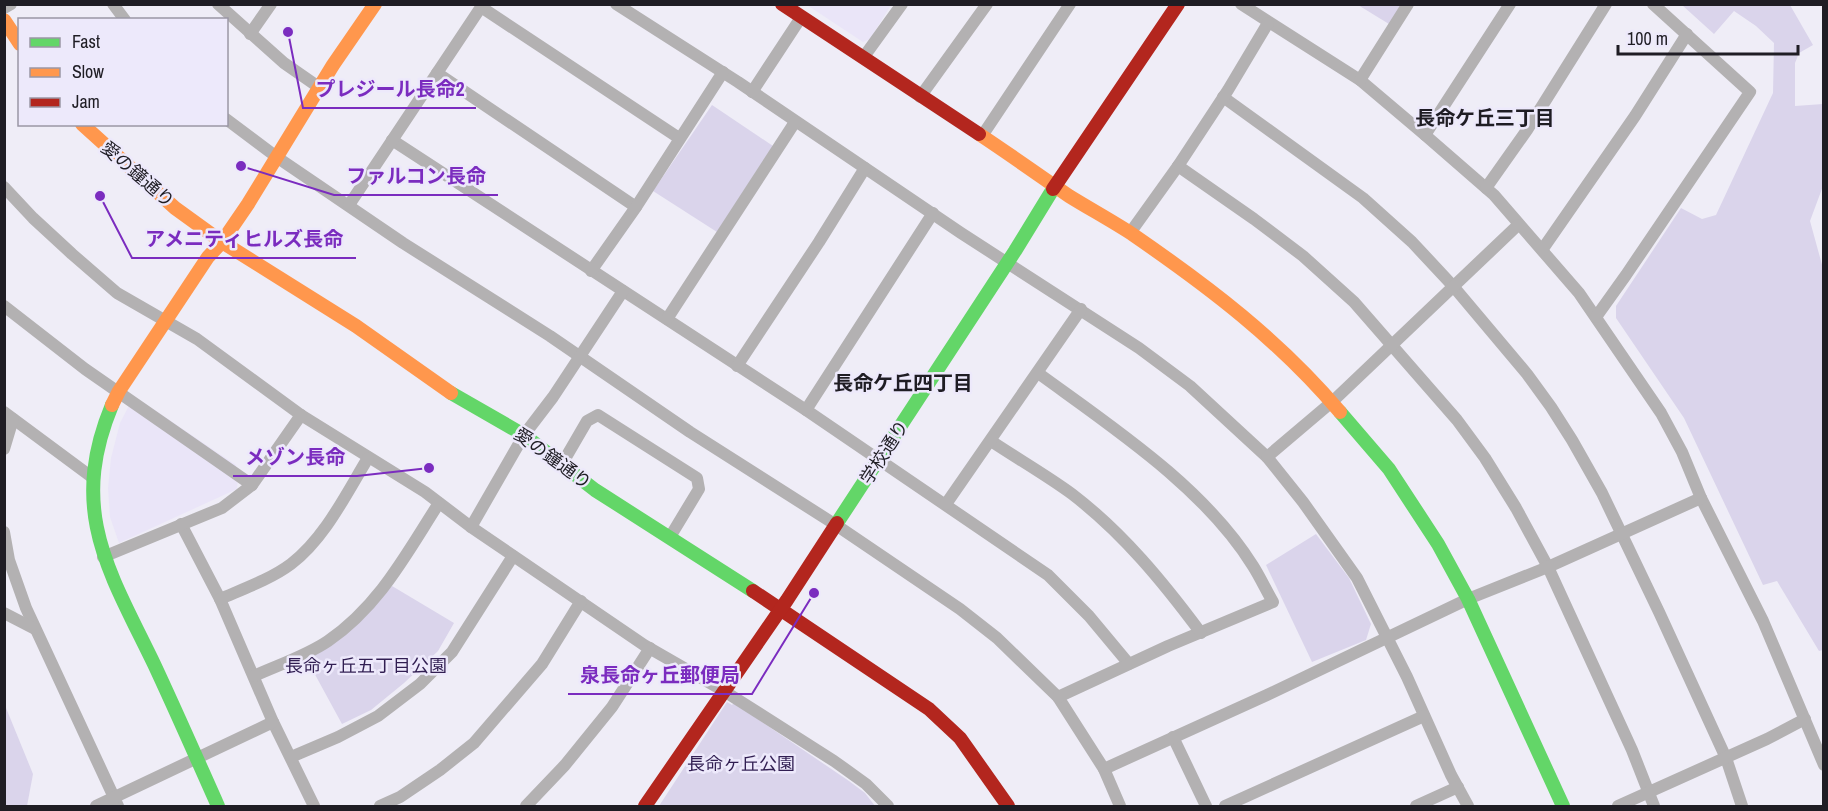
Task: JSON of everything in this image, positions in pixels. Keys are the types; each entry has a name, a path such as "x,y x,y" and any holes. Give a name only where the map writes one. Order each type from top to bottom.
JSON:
{"street":[{"path":"4,8 11,4"},
{"path":"113,4 124,18"},
{"path":"218,4 284,63 320,88"},
{"path":"250,34 271,4"},
{"path":"218,807 198,758 103,557 93,510 93,478 106,414 119,391 208,257 222,242 278,158 375,4"},
{"path":"616,4 723,72 1007,263 1139,348 1190,386 1267,456 1357,578 1468,807"},
{"path":"782,4 800,19 864,58 1055,186 1130,233 1219,296 1254,324 1333,400 1389,469 1438,544 1468,599 1563,807"},
{"path":"864,58 902,4"},
{"path":"920,97 987,4"},
{"path":"981,136 1070,4"},
{"name":"学校通り","path":"645,807 781,610 1055,186 1178,4"},
{"path":"1241,4 1360,80 1494,195 1518,225 1561,271 1596,317 1660,413 1682,452 1701,498 1763,621 1824,765"},
{"path":"1360,80 1408,4"},
{"path":"1425,135 1510,4"},
{"path":"1486,188 1527,130 1606,4"},
{"path":"1596,317 1750,92 1653,4"},
{"path":"349,205 482,6 679,138"},
{"path":"752,92 800,19"},
{"path":"4,20 18,41"},
{"path":"1130,233 1178,166 1268,23"},
{"path":"1542,250 1635,116 1687,34"},
{"path":"591,271 636,207 723,72"},
{"path":"437,73 636,207"},
{"path":"1223,97 1364,198 1412,242 1454,286 1527,374 1577,448 1621,533 1726,758 1742,807"},
{"path":"228,120 278,158 404,243 445,267 690,432 836,525 960,609 997,638 1059,697 1104,769 1120,807"},
{"path":"667,320 795,122"},
{"name":"愛の鐘通り","path":"84,126 175,208 222,242 356,326 457,397 524,435 596,490 928,709 960,738 1008,807"},
{"path":"392,140 806,410 1048,575 1089,616 1129,664"},
{"path":"1178,166 1303,256 1353,302 1457,420 1485,458 1516,508 1548,567 1608,697 1654,807"},
{"path":"736,366 819,242 865,168"},
{"path":"4,187 33,218 117,293 197,339 300,415 439,503 650,648 724,691 834,761 866,784 888,807"},
{"path":"806,410 933,213"},
{"path":"1267,456 1333,400 1518,225"},
{"path":"471,527 524,435 623,291"},
{"path":"4,306 51,344 252,485"},
{"path":"946,504 1081,309"},
{"path":"1038,373 1116,430 1199,499 1252,564 1273,602 1059,697"},
{"path":"4,449 9,415 93,478"},
{"path":"103,557 222,508 252,485 300,415"},
{"path":"562,464 587,421 598,415 697,478 699,489 670,537"},
{"path":"991,441 1072,495 1114,531 1151,568 1201,633"},
{"path":"220,599 259,582 291,564 317,538 368,458"},
{"path":"1104,769 1468,599 1548,567 1701,498"},
{"path":"254,676 327,642 361,615 387,585 439,503"},
{"path":"181,524 220,599 273,722 314,807"},
{"path":"4,532 9,560 26,608 116,802"},
{"path":"291,757 338,737 378,716 420,684 452,652 513,556"},
{"path":"380,807 400,797 440,770 474,743 542,664 581,601"},
{"path":"4,613 35,629"},
{"path":"526,807 612,707 650,648"},
{"path":"1225,807 1424,716"},
{"path":"1618,807 1805,719"},
{"path":"96,807 116,802 198,758 273,722"},
{"path":"1173,737 1206,807"},
{"path":"1416,807 1458,787"}],"shaded area":[{"path":"807,5 891,5 870,39 863,42"},
{"path":"134,396 236,465 237,489 119,543 110,517 108,488 111,458 120,423"}],"green space":[{"path":"1358,5 1402,5 1389,24"},
{"path":"1682,5 1790,5 1813,45 1799,53 1795,63 1795,106 1823,104 1823,186 1810,221 1824,272 1823,650 1819,651 1777,581 1763,585 1684,418 1616,318 1616,306 1681,208 1702,219 1716,215 1773,93 1774,43 1756,26 1734,11 1714,34"},
{"path":"712,105 773,146 717,232 653,191"},
{"path":"1316,534 1349,578 1371,624 1366,640 1312,662 1266,565"},
{"name":"長命ヶ丘五丁目公園","path":"392,586 454,623 438,651 404,683 371,710 342,724 306,658 362,620"},
{"name":"長命ヶ丘公園","path":"727,702 732,705 734,703 849,781 865,793 875,806 659,806"},
{"path":"4,703 33,774 27,806 5,806"}],"traffic: fast":[{"path":"837,523 1053,189"},
{"path":"451,393 524,435 595,490 753,591"},
{"path":"112,405 99,443 94,477 94,509 100,539 109,569 122,599 218,806"},
{"path":"1340,412 1389,469 1438,544 1468,599 1563,806"}],"traffic: slow":[{"path":"112,405 208,257 222,242 248,204 333,65 375,4"},
{"path":"4,20 18,41"},
{"path":"84,126 175,208 222,242 356,326 451,393"},
{"path":"979,134 1069,196 1132,234 1216,295 1293,361 1340,412"}],"traffic: jam":[{"path":"782,4 979,134"},
{"path":"1053,189 1178,4"},
{"path":"645,806 787,600 837,523"},
{"path":"753,591 929,709 960,738 1008,806"}],"place":[{"name":"プレジール長命2","path":"288,32"},
{"name":"ファルコン長命","path":"241,166"},
{"name":"アメニティヒルズ長命","path":"100,196"},
{"name":"メゾン長命","path":"429,468"},
{"name":"泉長命ヶ丘郵便局","path":"814,593"}],"district":[{"name":"長命ケ丘三丁目","path":"1485,117"},
{"name":"長命ケ丘四丁目","path":"903,382"}]}
